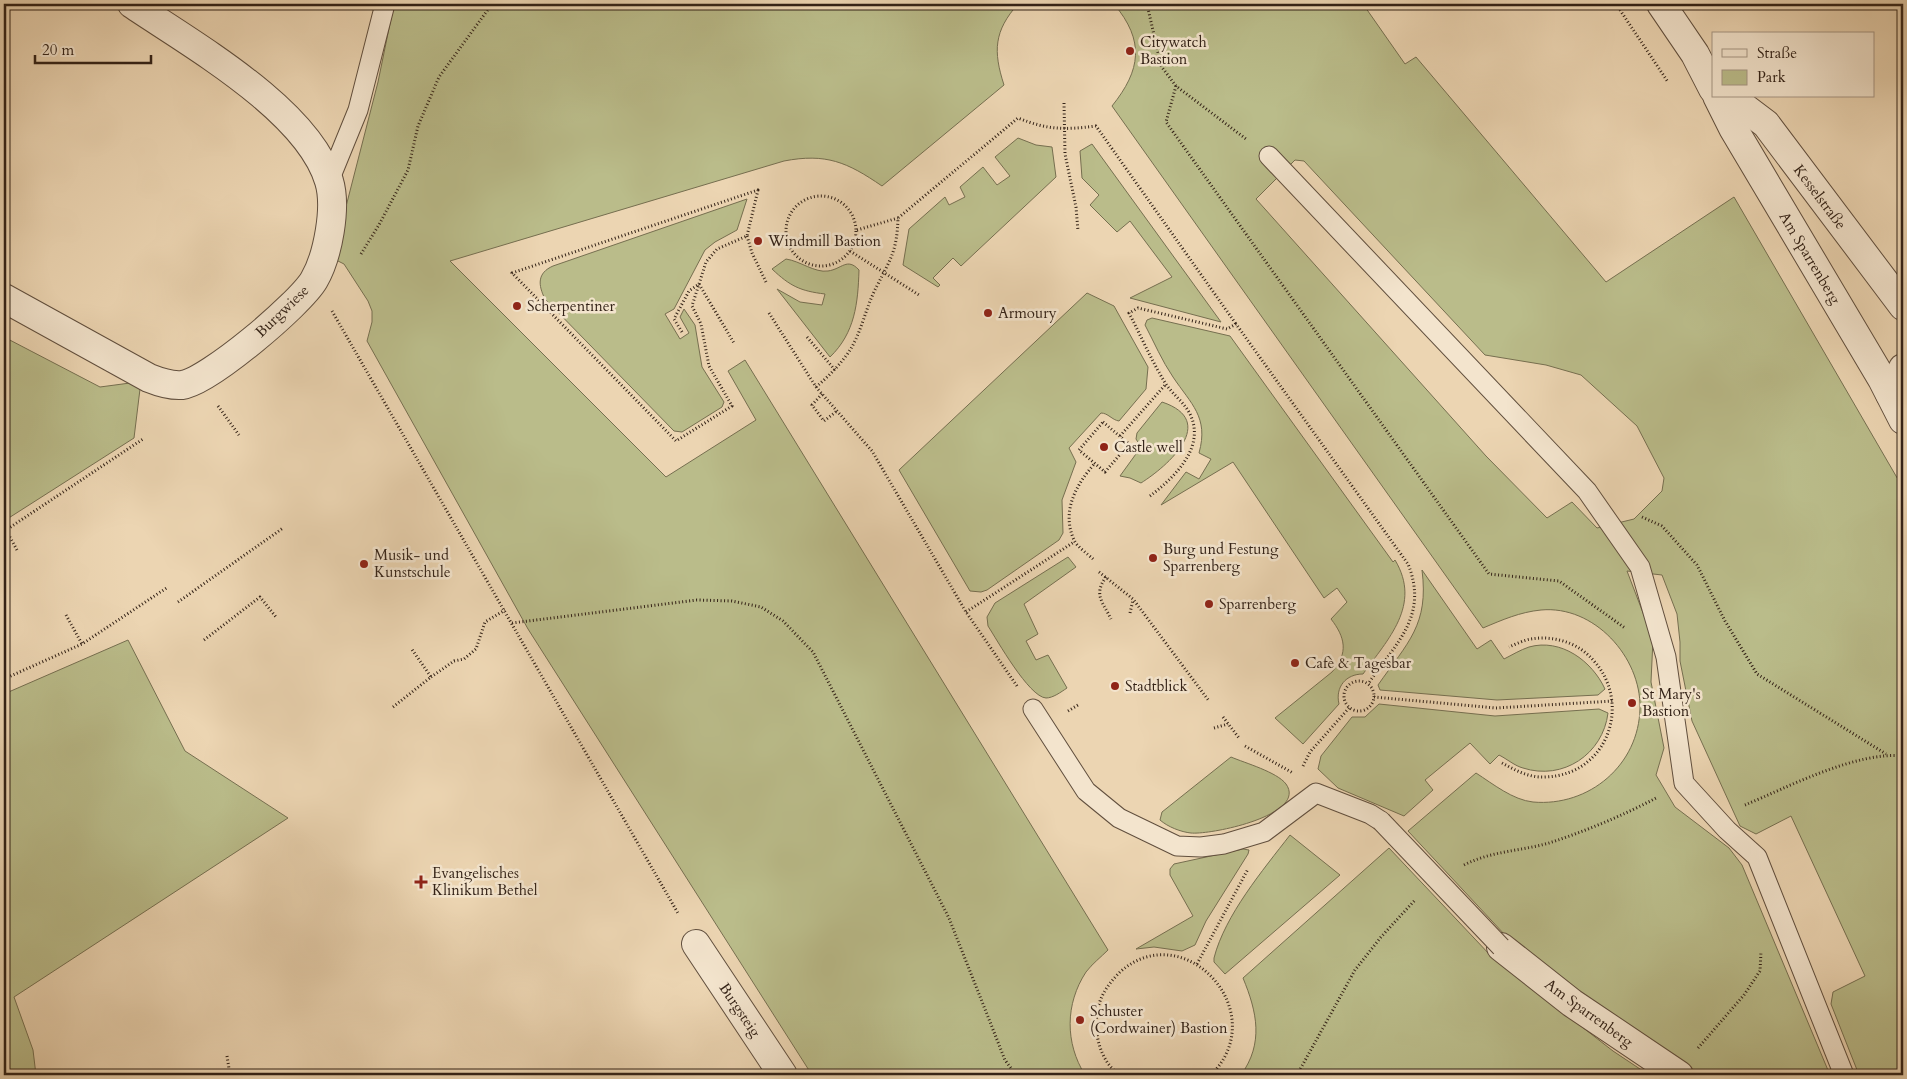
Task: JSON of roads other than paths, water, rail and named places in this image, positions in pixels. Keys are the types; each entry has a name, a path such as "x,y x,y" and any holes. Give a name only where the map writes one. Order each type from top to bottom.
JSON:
{"street":[{"name":"Burgwiese","path":"4,298 149,378 164,383 182,385 198,380 237,352 274,321 314,280 327,247 331,210 329,181 313,150 260,91 132,4"},
{"name":"Am Sparrenberg","path":"1661,4 1712,82"},
{"name":"Am Sparrenberg","path":"1720,98 1733,128 1890,394 1903,420"},
{"name":"Kesselstraße","path":"1729,98 1766,124 1903,306"},
{"path":"1890,394 1903,368"},
{"name":"Burgsteig","path":"696,944 783,1075"},
{"name":"Am Sparrenberg","path":"1501,947 1572,1003 1678,1074"}],"lane":[{"path":"329,181 358,110 385,4"},
{"path":"1269,156 1587,491 1640,568 1666,657 1684,784 1727,830 1757,857 1844,1075"},
{"path":"1033,709 1086,791 1118,818 1177,846 1201,847 1224,844 1264,832 1316,793 1370,814 1381,821 1501,947"}],"place":[{"name":"Citywatch Bastion","path":"1130,51"},
{"name":"Windmill Bastion","path":"758,241"},
{"name":"Scherpentiner","path":"517,306"},
{"name":"Armoury","path":"988,313"},
{"name":"Castle well","path":"1104,447"},
{"name":"Burg und Festung Sparrenberg","path":"1153,558"},
{"name":"Musik- und Kunstschule","path":"364,564"},
{"name":"Sparrenberg","path":"1209,604"},
{"name":"Cafè & Tagesbar","path":"1295,663"},
{"name":"Stadtblick","path":"1115,686"},
{"name":"St Mary's Bastion","path":"1632,703"},
{"name":"Evangelisches Klinikum Bethel","path":"421,882"},
{"name":"Schuster (Cordwainer) Bastion","path":"1080,1020"}]}
